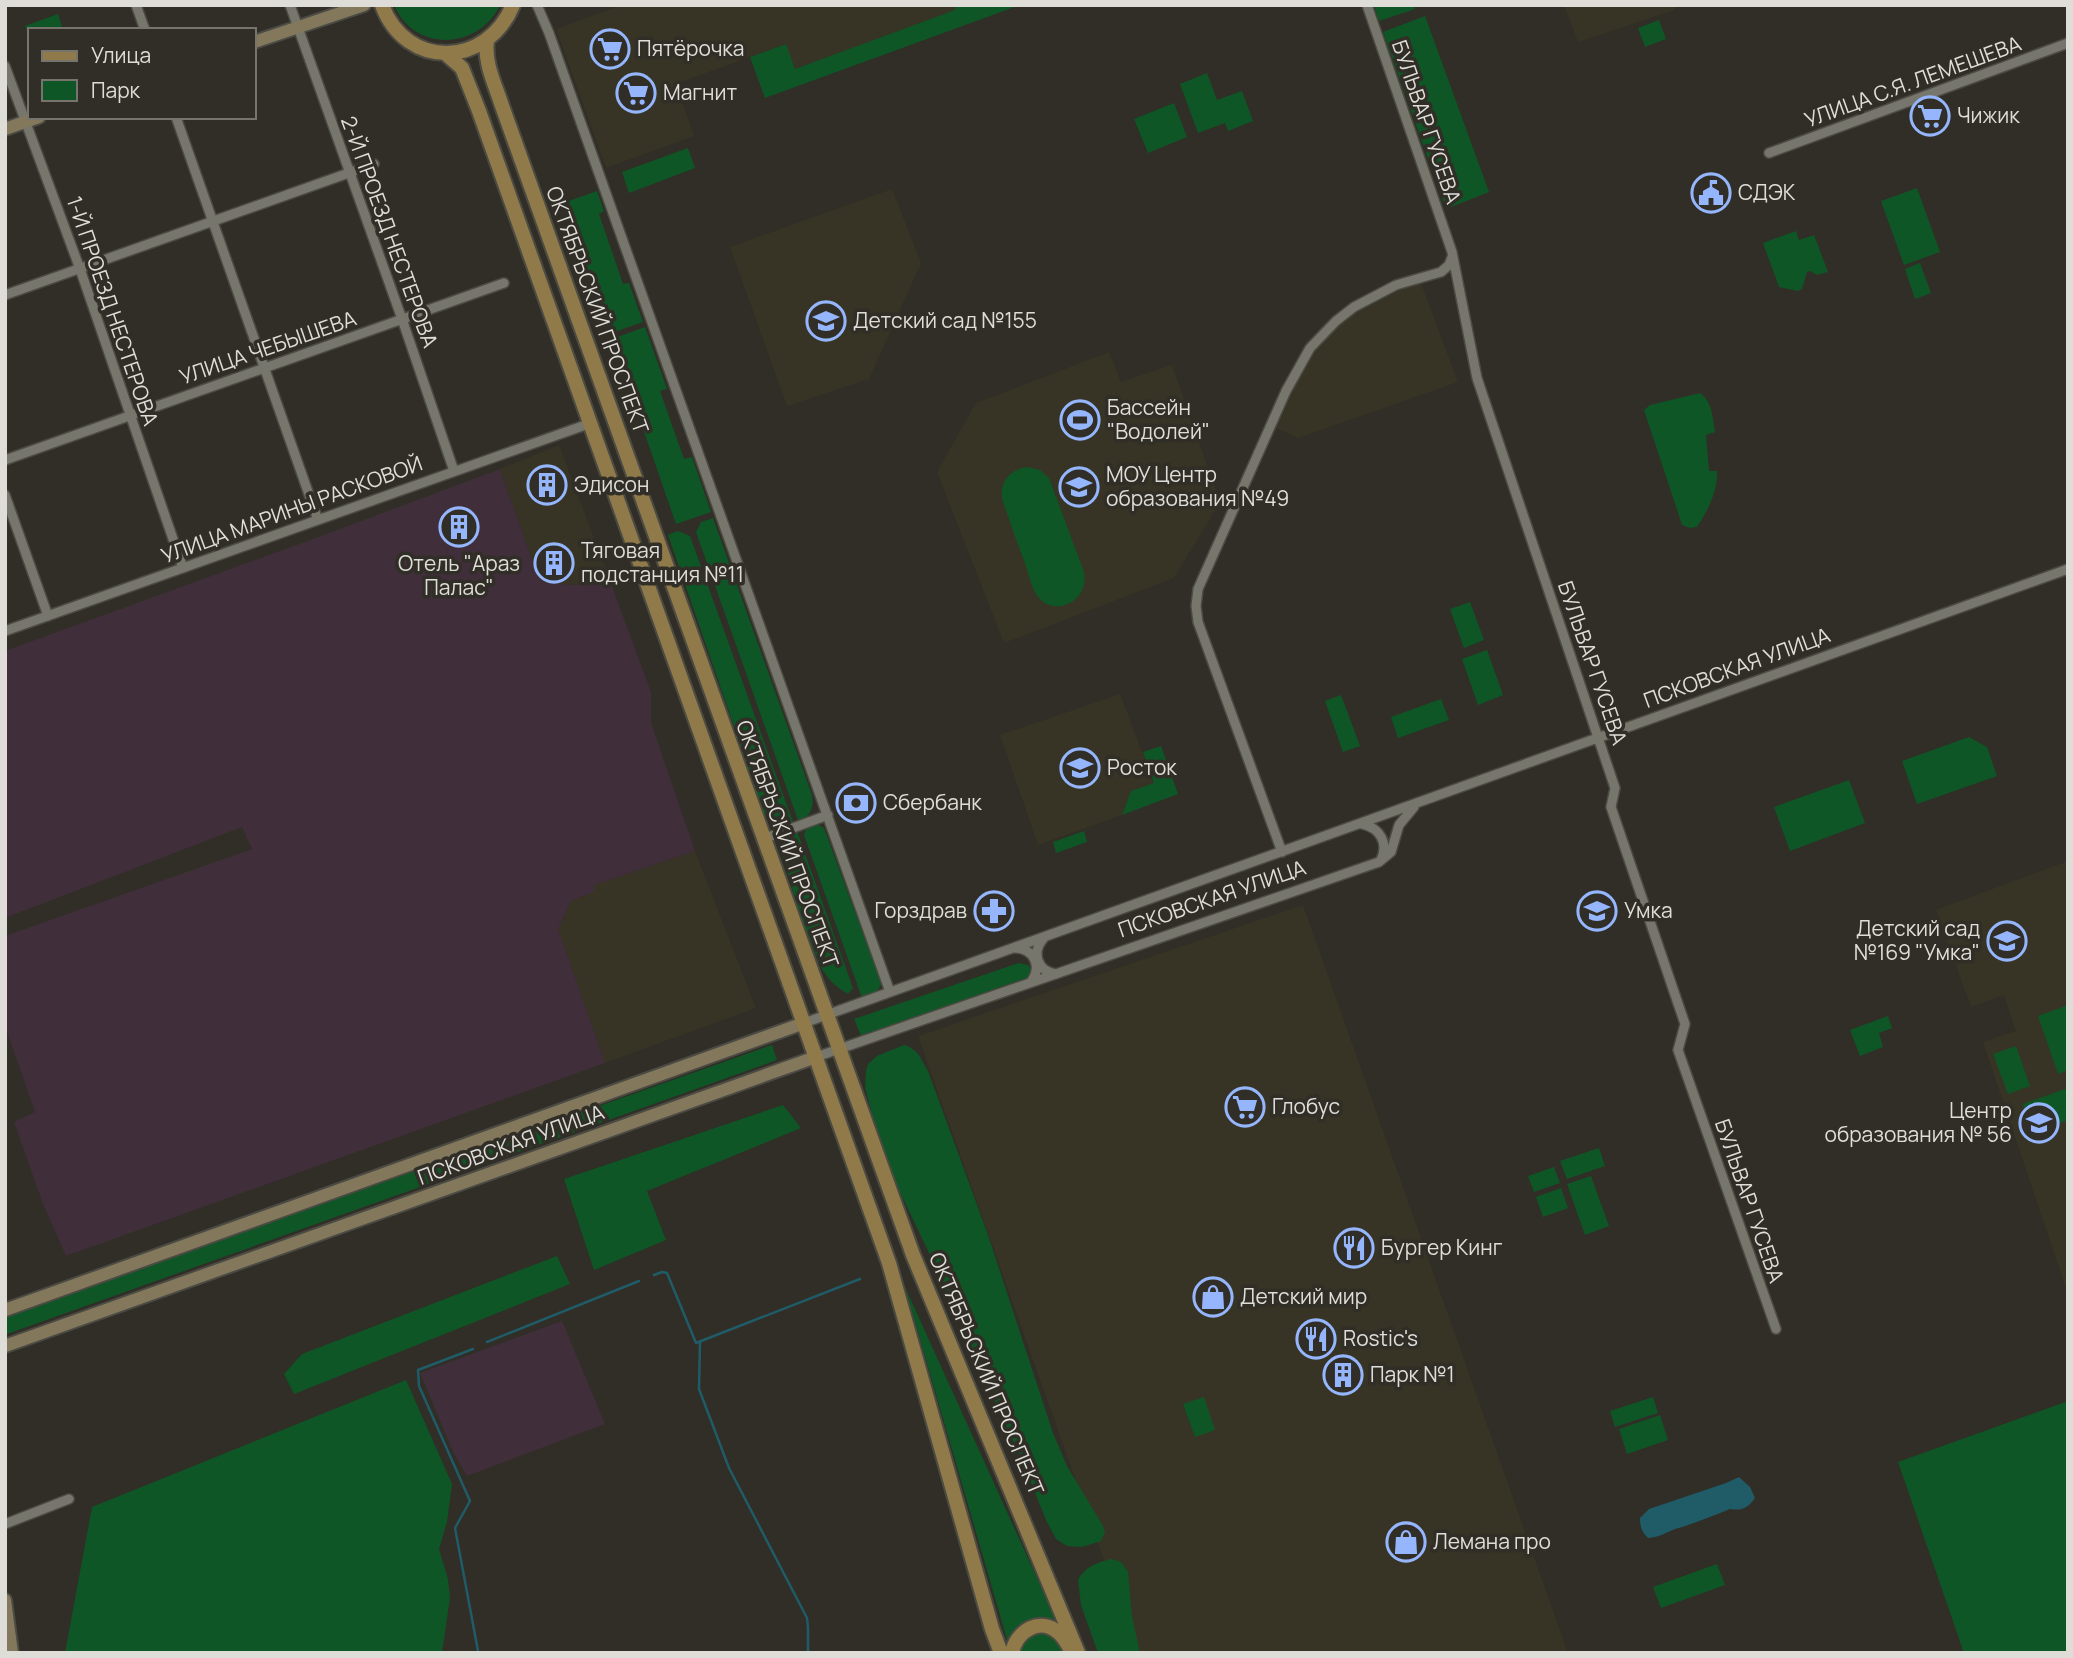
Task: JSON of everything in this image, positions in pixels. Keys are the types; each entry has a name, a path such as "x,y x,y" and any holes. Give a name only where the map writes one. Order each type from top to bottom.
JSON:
{"main road":[{"path":"256,41 363,5"},
{"path":"382,5 392,25 407,40 425,50 446,54 467,50 487,40 503,24 513,5"},
{"name":"ОКТЯБРЬСКИЙ ПРОСПЕКТ","path":"487,40 488,65 913,1255 1078,1653"},
{"name":"ОКТЯБРЬСКИЙ ПРОСПЕКТ","path":"446,54 464,71 479,111 889,1263 1001,1653"},
{"path":"5,129 33,119"},
{"name":"ПСКОВСКАЯ УЛИЦА","path":"5,1310 804,1023"},
{"name":"ПСКОВСКАЯ УЛИЦА","path":"5,1346 816,1057"},
{"path":"5,1600 12,1653"},
{"path":"1012,1653 1019,1636 1026,1630 1040,1626 1058,1632 1072,1653"}],"street":[{"path":"136,5 144,28"},
{"name":"2-Й ПРОЕЗД НЕСТЕРОВА","path":"290,5 454,471"},
{"path":"537,5 890,992"},
{"name":"БУЛЬВАР ГУСЕВА","path":"1367,5 1452,252 1477,378 1615,788 1611,807 1685,1024 1678,1051 1776,1329"},
{"name":"УЛИЦА С.Я. ЛЕМЕШЕВА","path":"1769,153 2068,43"},
{"name":"1-Й ПРОЕЗД НЕСТЕРОВА","path":"5,66 80,268 183,568"},
{"path":"177,119 318,520"},
{"path":"5,295 374,164"},
{"path":"1282,852 1198,622 1198,589 1290,382 1310,348 1336,321 1366,299 1396,285 1444,271 1451,262 1452,252"},
{"name":"УЛИЦА ЧЕБЫШЕВА","path":"5,460 504,283"},
{"name":"УЛИЦА МАРИНЫ РАСКОВОЙ","path":"5,631 591,423"},
{"path":"5,495 48,616"},
{"name":"ПСКОВСКАЯ УЛИЦА","path":"804,1023 2068,569"},
{"path":"1379,862 1391,852 1399,825 1419,803"},
{"path":"763,839 828,815"},
{"path":"1360,824 1372,827 1381,836 1384,850 1379,862"},
{"name":"ПСКОВСКАЯ УЛИЦА","path":"816,1057 1379,862"},
{"path":"1048,936 1039,944 1037,959 1045,971 1058,974"},
{"path":"1012,949 1024,949 1035,959 1037,971 1030,984"},
{"path":"5,1524 69,1499"}],"shaded area":[{"path":"622,5 954,5 956,10 795,69 785,44 676,84 694,136 606,168 556,29"},
{"path":"1564,5 1676,5 1674,10 1578,42"},
{"name":"Детский сад №155","path":"892,189 921,263 869,379 787,406 730,247"},
{"path":"1421,283 1458,382 1298,438 1276,428 1300,373 1321,343 1341,323 1379,297"},
{"name":"МОУ Центр образования №49","path":"1109,352 1121,382 1172,365 1220,502 1174,578 1004,643 937,472 976,403"},
{"path":"559,445 607,573 577,585 545,583 538,577 500,469"},
{"path":"500,469 538,577 545,583 577,585 607,573 651,692 651,723 695,851 594,885 594,892 571,901 558,929 605,1063 66,1256 43,1204 14,1122 35,1112 5,1026 5,936 252,849 242,827 5,918 5,651"},
{"name":"Росток","path":"1120,694 1154,783 1131,791 1122,815 1038,845 1000,735"},
{"path":"695,851 756,1008 605,1063 558,929 571,901 594,892 594,885"},
{"path":"2068,861 2068,1294 1983,1042 2016,1031 2004,995 1971,1007 1936,910"},
{"path":"1303,905 1568,1653 1137,1653 918,1036"},
{"path":"562,1321 605,1424 467,1476 453,1452 420,1373"}],"green space":[{"path":"394,5 500,5 490,20 477,31 447,40 416,32 403,21"},
{"path":"954,5 1020,5 765,98 750,57 786,44 795,69 955,10"},
{"path":"1374,5 1414,5 1415,9 1379,21"},
{"path":"58,14 62,27 28,28 28,33 25,26"},
{"path":"1425,16 1489,192 1446,209 1383,32"},
{"path":"1659,20 1666,39 1645,47 1638,28"},
{"path":"1207,73 1217,100 1242,91 1253,121 1228,131 1225,123 1198,133 1180,84"},
{"path":"1174,103 1187,137 1148,153 1134,119"},
{"path":"688,148 695,168 629,193 622,172"},
{"path":"1917,188 1940,252 1904,265 1881,201"},
{"path":"597,191 604,211 599,214 623,284 629,283 643,322 609,334 563,203"},
{"path":"1796,231 1799,240 1814,235 1828,272 1817,275 1807,272 1802,289 1798,291 1779,287 1763,243"},
{"path":"1920,263 1931,293 1915,299 1905,269"},
{"path":"645,327 667,389 660,391 684,459 692,457 711,512 676,524 612,339"},
{"path":"1700,393 1707,400 1713,416 1715,432 1706,435 1709,471 1717,471 1717,478 1705,514 1697,527 1690,528 1682,525 1644,410 1650,405"},
{"path":"1021,468 1040,470 1049,478 1084,572 1081,591 1069,604 1052,606 1043,602 1036,594 1003,502 1002,489 1006,478"},
{"path":"713,518 812,795 811,811 798,820 696,532 701,522"},
{"path":"678,531 690,536 793,822 777,823 764,813 668,535"},
{"path":"1470,602 1484,640 1464,648 1450,609"},
{"path":"1487,650 1503,695 1478,705 1462,659"},
{"path":"1341,695 1360,746 1343,752 1325,701"},
{"path":"1441,699 1449,720 1398,738 1391,717"},
{"path":"1969,737 1987,747 1997,776 1917,804 1902,761"},
{"path":"1161,746 1178,794 1122,815 1131,791 1154,783 1143,752"},
{"path":"1849,780 1865,823 1790,851 1774,807"},
{"path":"818,825 824,828 880,980 881,985 875,994 862,998 804,835 806,829"},
{"path":"797,831 853,988 848,994 824,972 792,888 782,847"},
{"path":"1084,831 1087,842 1056,853 1053,842"},
{"path":"1019,963 1028,965 1031,969 1029,977 861,1036 854,1019"},
{"path":"2068,1005 2068,1070 2058,1074 2038,1016"},
{"path":"1888,1016 1892,1028 1879,1033 1883,1047 1860,1056 1850,1030"},
{"path":"772,1045 777,1060 7,1334 5,1316"},
{"path":"904,1045 916,1052 928,1071 988,1235 1053,1433 1067,1466 1103,1526 1105,1532 1101,1541 1082,1547 1067,1546 1056,1539 951,1299 898,1188 865,1087 868,1064 877,1056"},
{"path":"2016,1046 2030,1086 2008,1094 1993,1054"},
{"path":"2068,1088 2068,1120 2033,1133 2023,1104"},
{"path":"783,1105 801,1128 647,1191 666,1240 594,1270 564,1179"},
{"path":"1599,1148 1605,1166 1567,1179 1560,1161"},
{"path":"1554,1167 1560,1183 1534,1192 1528,1176"},
{"path":"1591,1176 1609,1226 1585,1235 1567,1184"},
{"path":"1561,1188 1568,1208 1543,1217 1536,1197"},
{"path":"557,1256 570,1284 294,1394 284,1374 302,1354"},
{"path":"905,1287 1056,1620 1027,1621 1017,1629 1008,1643"},
{"path":"406,1380 452,1484 447,1522 439,1549 448,1579 450,1598 442,1653 65,1653 92,1507"},
{"path":"1204,1397 1215,1430 1195,1437 1183,1404"},
{"path":"1653,1397 1658,1413 1615,1427 1610,1411"},
{"path":"2068,1401 2068,1653 1964,1653 1898,1462"},
{"path":"1660,1415 1668,1440 1627,1454 1619,1429"},
{"path":"1111,1559 1121,1562 1128,1572 1132,1616 1140,1653 1098,1653 1081,1605 1078,1580 1081,1575 1092,1566"},
{"path":"1717,1564 1725,1585 1661,1608 1653,1587"},
{"path":"1039,1632 1054,1639 1064,1653 1020,1653 1026,1640"}],"water":[{"path":"1739,1477 1750,1487 1755,1498 1744,1508 1730,1509 1656,1537 1648,1538 1643,1531 1640,1518 1649,1509"}],"waterway":[{"path":"654,1275 667,1273 696,1343 860,1279"},
{"path":"487,1342 639,1281"},
{"path":"700,1342 699,1389 729,1468 807,1618 808,1653"},
{"path":"473,1349 418,1370 419,1386 470,1501 455,1528 478,1651"}],"place":[{"name":"Пятёрочка","path":"610,49"},
{"name":"Магнит","path":"636,93"},
{"name":"Чижик","path":"1930,116"},
{"name":"СДЭК","path":"1711,193"},
{"name":"Детский сад №155","path":"826,321"},
{"name":"Бассейн \"Водолей\"","path":"1080,420"},
{"name":"Эдисон","path":"547,485"},
{"name":"МОУ Центр образования №49","path":"1079,487"},
{"name":"Отель \"Араз Палас\"","path":"459,527"},
{"name":"Тяговая подстанция №11","path":"554,563"},
{"name":"Росток","path":"1080,768"},
{"name":"Сбербанк","path":"856,803"},
{"name":"Горздрав","path":"994,911"},
{"name":"Умка","path":"1597,911"},
{"name":"Детский сад №169 \"Умка\"","path":"2007,941"},
{"name":"Глобус","path":"1245,1107"},
{"name":"Центр образования № 56","path":"2039,1123"},
{"name":"Бургер Кинг","path":"1354,1248"},
{"name":"Детский мир","path":"1213,1297"},
{"name":"Rostic's","path":"1316,1339"},
{"name":"Парк №1","path":"1343,1375"},
{"name":"Лемана про","path":"1406,1542"}]}
